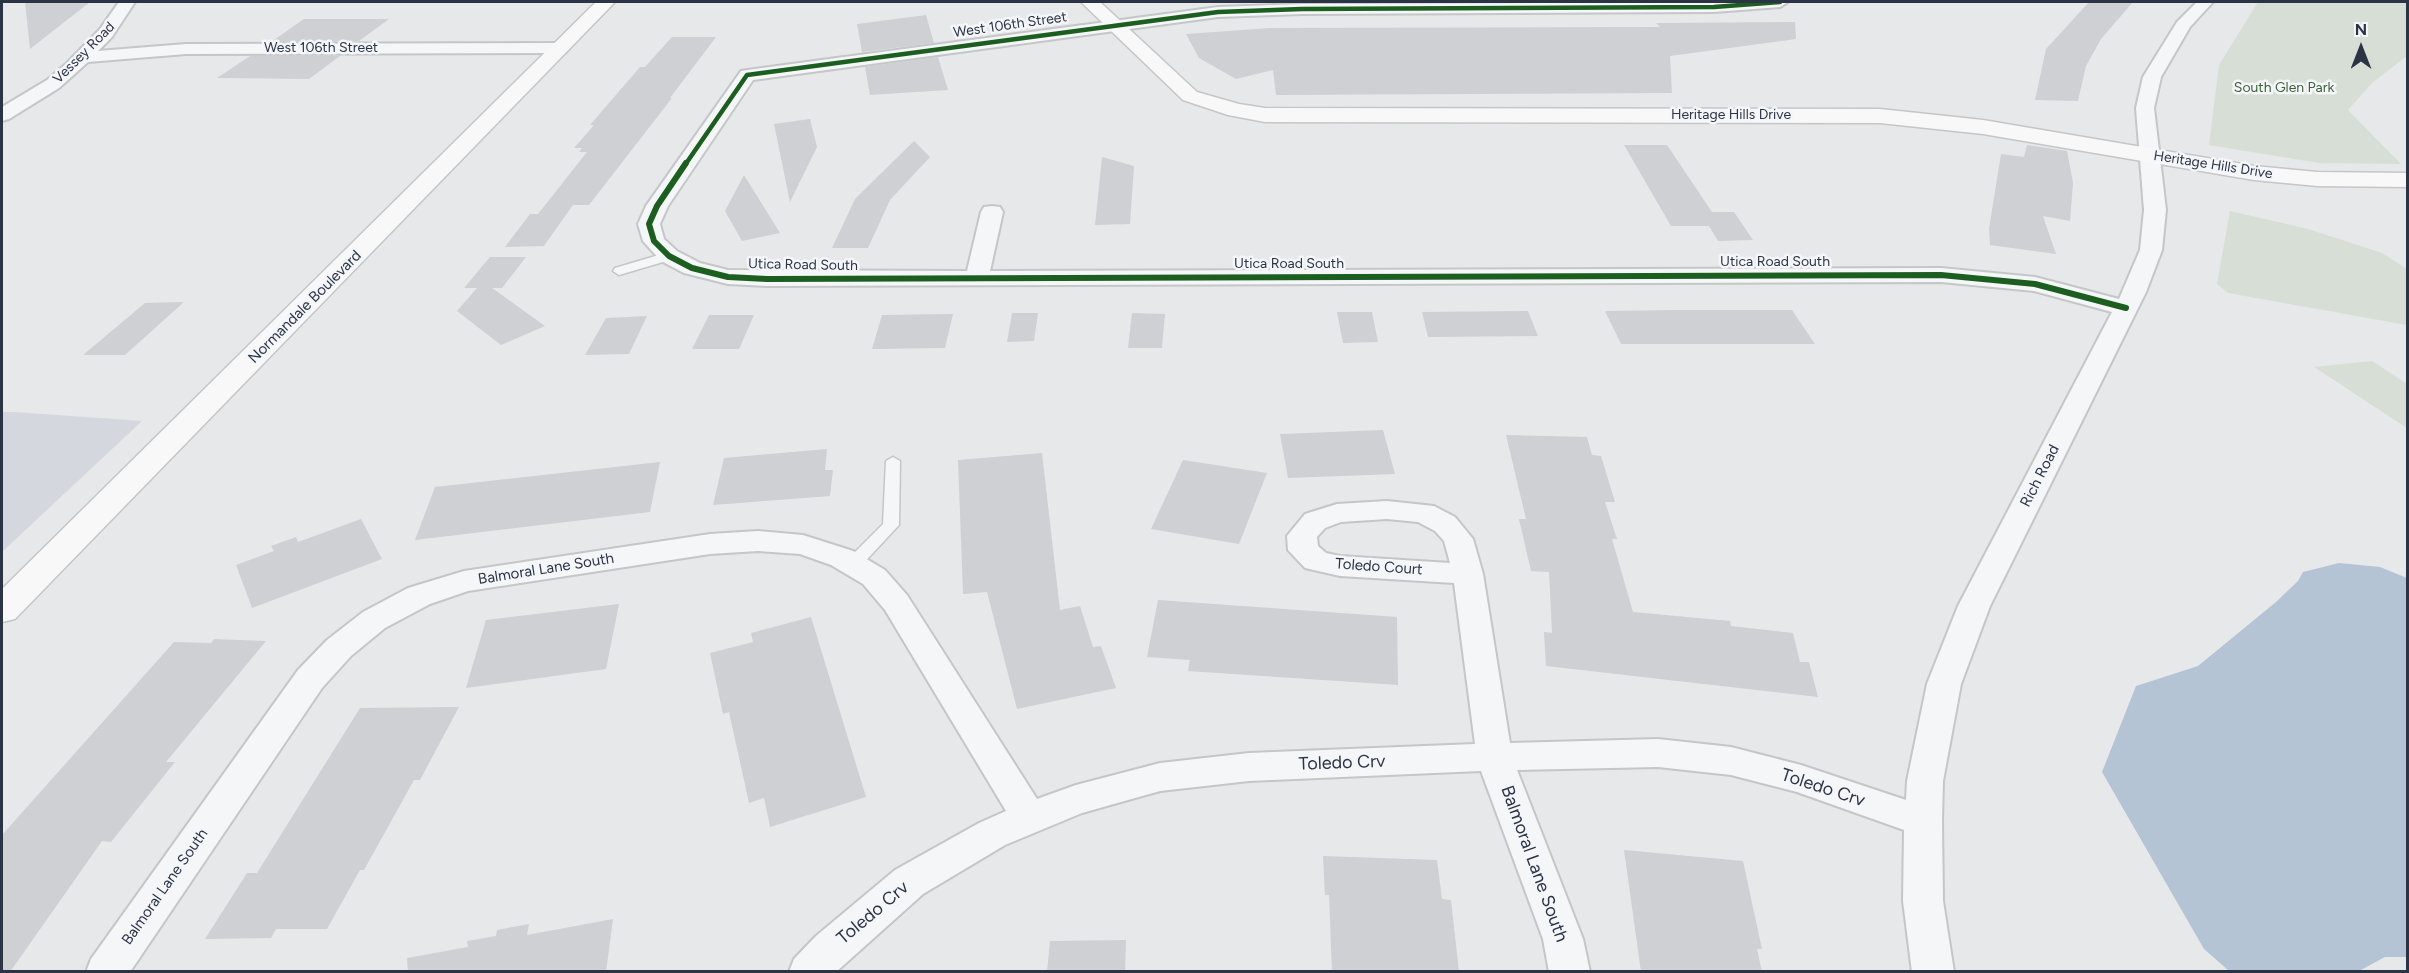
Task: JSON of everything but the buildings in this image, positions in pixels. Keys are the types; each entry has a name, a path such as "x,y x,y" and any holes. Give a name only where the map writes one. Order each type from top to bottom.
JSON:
{"street":[{"name":"Vessey Road","path":"2,115 53,84 106,33 118,19 127,2"},
{"name":"Normandale Boulevard","path":"2,610 606,2"},
{"name":"Heritage Hills Drive","path":"1090,2 1190,96 1236,111 1265,115 1880,116 1983,127 2254,173 2317,179 2408,180"},
{"name":"West 106th Street","path":"747,75 1176,16 1259,10 1714,7 1780,2"},
{"name":"Rich Road","path":"1933,972 1923,902 1923,821 1925,781 1944,684 1974,606 2126,308 2151,250 2155,210 2145,108 2151,77 2183,25 2205,2"},
{"name":"West 106th Street","path":"82,57 186,49 560,48"},
{"name":"Utica Road South","path":"747,75 657,206 650,224 654,241 669,256 692,268 738,277 767,279 1941,275 2036,284 2126,308"},
{"path":"976,278 992,212"},
{"name":"Balmoral Lane South","path":"106,972 310,679 339,648 374,620 419,596 464,581 710,544 758,541 803,545 842,558 874,577 896,603 1029,817"},
{"path":"1468,574 1494,757"},
{"name":"Toledo Crv","path":"809,972 830,949 909,882 992,834 1029,817 1076,800 1160,777 1249,767 1658,753 1731,761 1801,779 1923,821"},
{"name":"Balmoral Lane South","path":"1494,757 1563,939 1570,972"}],"lane":[{"path":"619,271 669,256"},
{"path":"853,564 891,525 892,461"}],"shaded area":[{"path":"2,412 15,412 142,421 2,552"}],"green space":[{"name":"South Glen Park","path":"2258,2 2407,2 2407,56 2373,82 2348,110 2401,164 2319,163 2209,145 2219,65"},
{"path":"2230,211 2308,229 2382,253 2407,269 2407,325 2228,293 2217,284"},
{"path":"2372,361 2407,384 2407,428 2314,367"}],"water":[{"path":"2339,563 2380,567 2407,578 2407,957 2385,957 2359,971 2229,971 2204,949 2102,772 2136,686 2198,666 2276,602 2298,581 2303,572"}],"cycle path":[{"path":"1780,2 1714,7 1302,9 1218,12 747,75 657,206 649,224 654,241 669,256 692,268 728,277 767,279 1941,275 2035,284 2126,308"}]}
